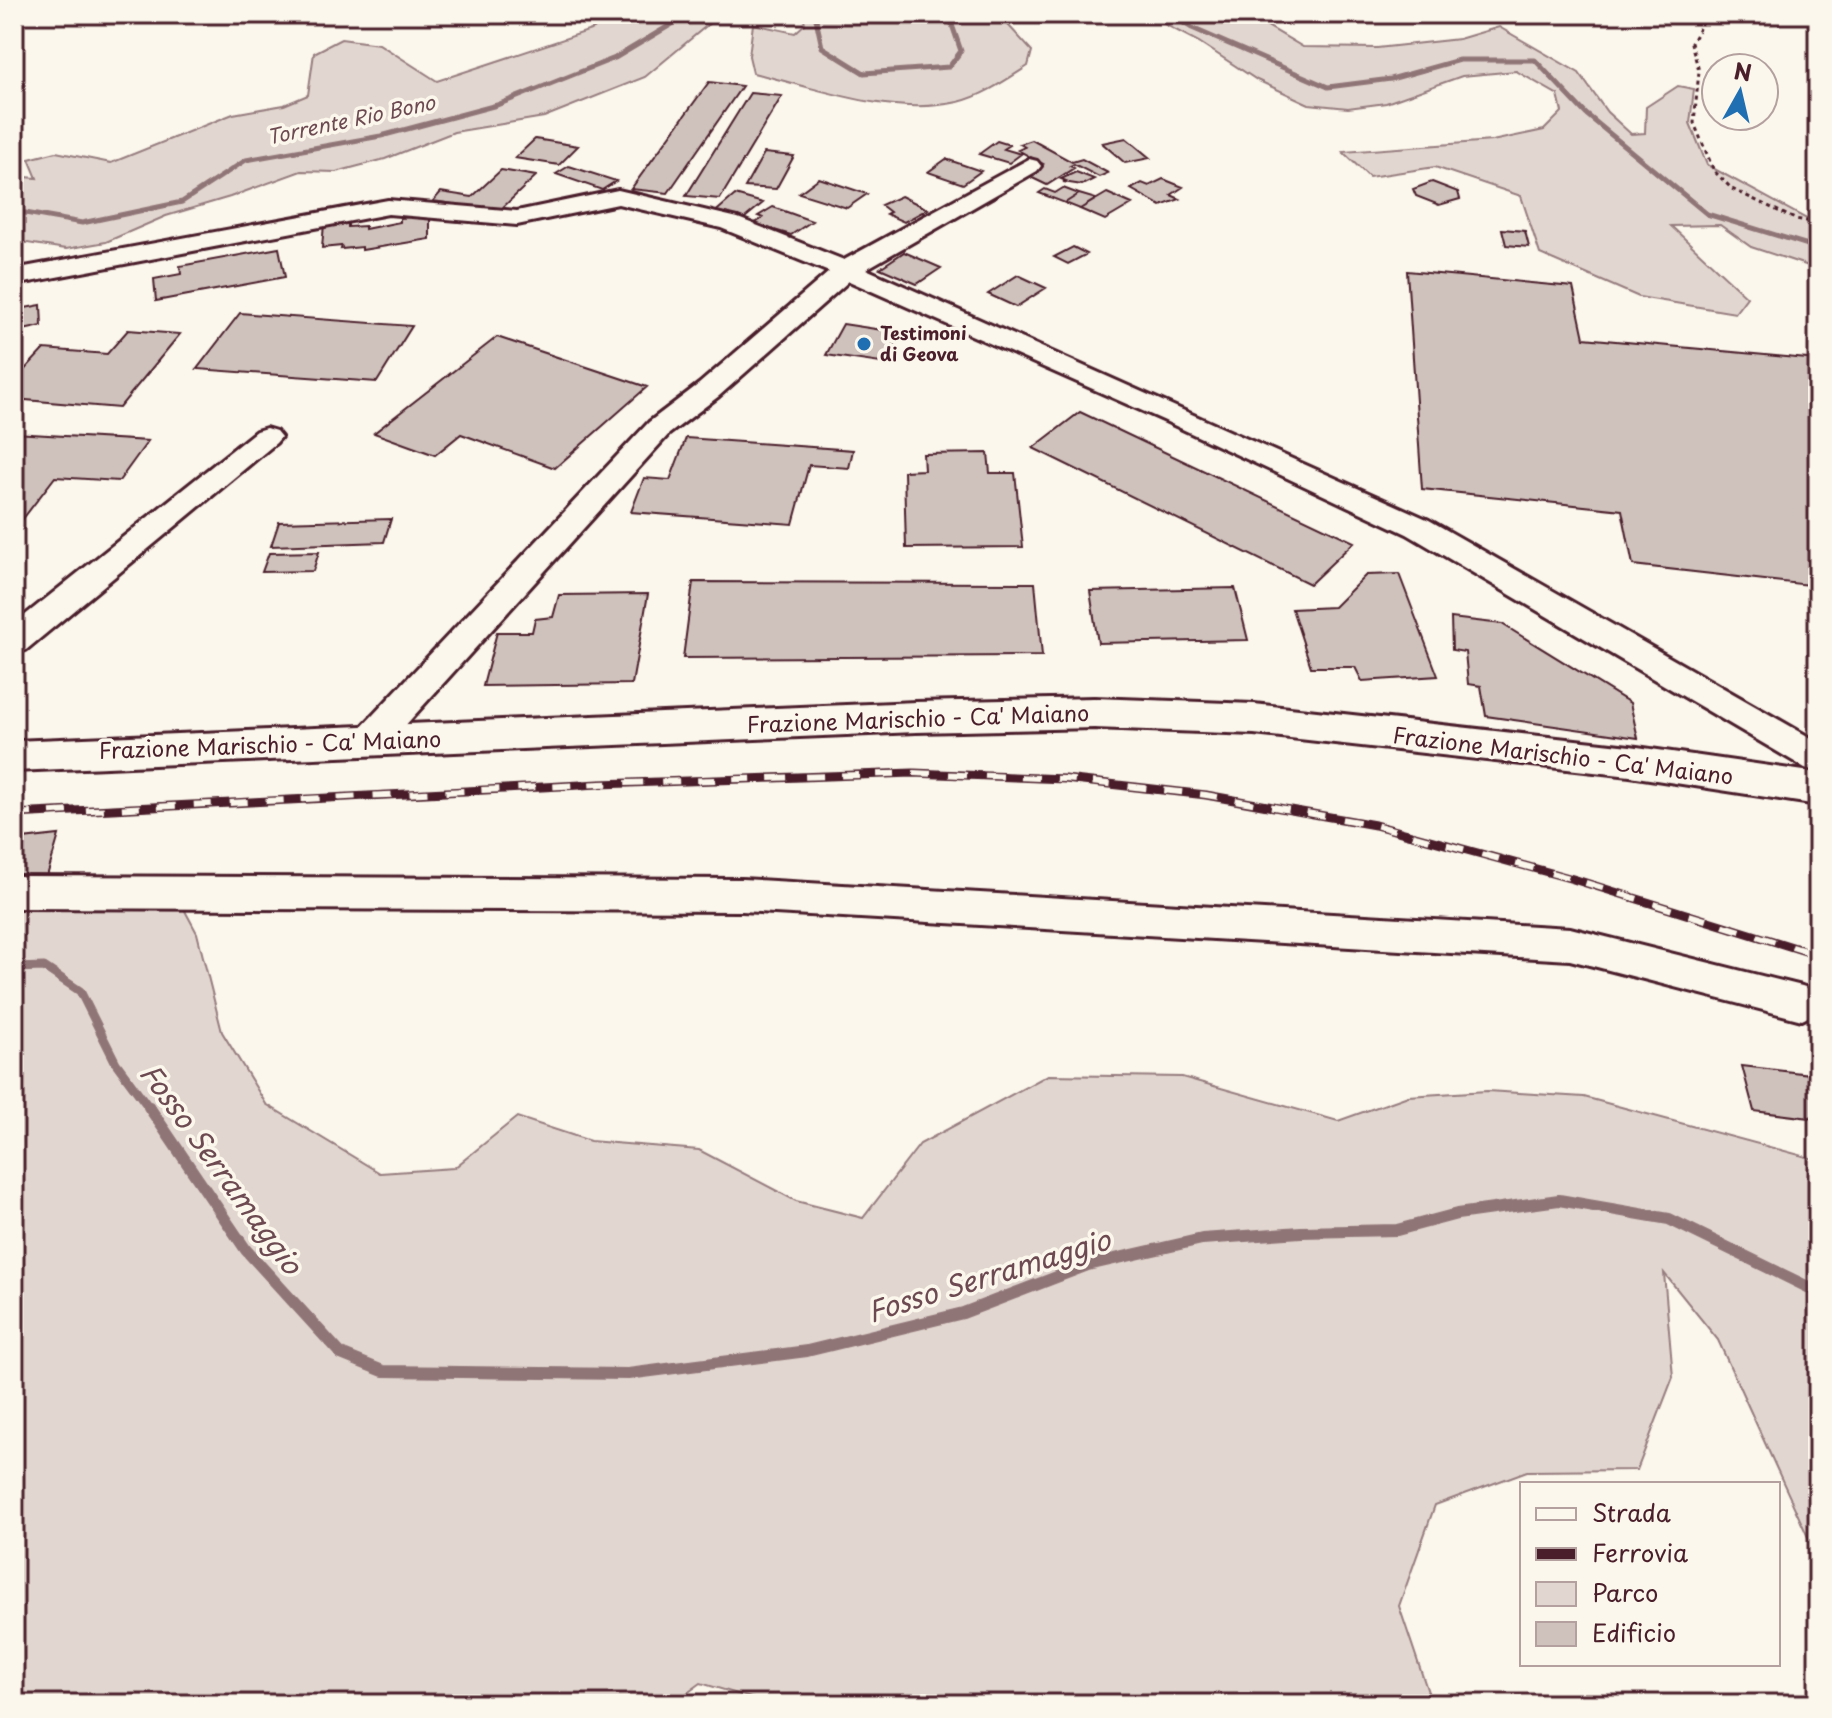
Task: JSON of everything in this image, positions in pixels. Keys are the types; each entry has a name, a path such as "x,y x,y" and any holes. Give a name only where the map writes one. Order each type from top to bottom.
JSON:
{"main road":[{"name":"Frazione Marischio - Ca' Maiano","path":"14,756 916,717 1110,713 1254,719 1630,761 1818,789"}],"street":[{"path":"370,741 659,428 709,390 846,270 1029,166"},
{"path":"14,277 388,207 517,218 618,197 729,223 846,270 1173,414 1418,527 1818,759"},
{"path":"14,642 266,437"},
{"path":"14,892 742,895 1554,943 1570,944 1802,1003"}],"path":[{"path":"1707,14 1691,43 1699,71 1694,123 1714,171 1732,189 1795,219 1818,223"}],"green space":[{"path":"585,14 716,14 711,22 645,77 544,117 454,132 385,159 336,172 301,171 166,216 106,242 66,249 14,241 14,176 37,178 29,159 56,152 111,163 233,114 284,105 308,95 314,53 341,39 379,44 437,81 594,29"},
{"path":"803,14 998,14 1032,51 1028,66 994,87 958,102 933,106 854,99 753,73 749,56 753,24 795,33 805,24"},
{"path":"1145,14 1247,14 1303,47 1377,48 1459,39 1499,27 1579,73 1607,112 1631,134 1645,133 1646,107 1678,86 1694,89 1690,123 1707,165 1818,225 1818,269 1751,247 1720,225 1671,226 1747,297 1735,313 1639,297 1540,254 1521,196 1435,167 1369,177 1343,152 1492,141 1544,130 1562,112 1558,95 1516,71 1462,76 1386,103 1348,108 1309,104 1257,80 1199,42"},
{"path":"133,899 184,909 197,933 222,1032 266,1104 380,1173 454,1168 517,1117 590,1141 699,1150 796,1201 863,1218 920,1144 1048,1075 1182,1077 1338,1121 1408,1096 1487,1091 1584,1097 1818,1160 1818,1559 1718,1340 1664,1273 1673,1377 1637,1470 1527,1471 1435,1505 1399,1606 1432,1704 771,1704 701,1683 672,1704 14,1704 14,901"}],"building":[{"path":"709,82 742,86 668,193 631,189"},
{"path":"750,93 782,96 720,199 686,196"},
{"path":"1126,138 1150,158 1125,163 1102,143"},
{"path":"535,139 578,146 559,165 515,158"},
{"path":"1032,140 1072,162 1082,159 1108,173 1099,177 1074,164 1070,166 1074,168 1047,185 1022,173 1043,164 1018,150 1025,147 1020,144"},
{"path":"997,141 1010,145 1004,149 1021,154 1009,163 979,154"},
{"path":"764,153 794,156 776,189 745,187"},
{"path":"946,159 981,171 963,184 928,172"},
{"path":"569,166 616,181 602,190 556,174"},
{"path":"501,170 536,176 499,211 433,201 441,192 472,197"},
{"path":"1076,172 1094,179 1082,185 1061,179"},
{"path":"819,178 867,194 847,208 799,193"},
{"path":"1163,179 1183,187 1171,195 1180,199 1161,206 1131,189 1142,183 1149,186"},
{"path":"1432,182 1458,192 1460,199 1439,205 1416,196 1413,189"},
{"path":"1063,188 1079,194 1065,203 1039,193 1045,189 1055,193"},
{"path":"1107,193 1132,204 1105,220 1080,209"},
{"path":"1079,194 1096,199 1080,209 1065,203"},
{"path":"735,195 763,203 740,222 712,215"},
{"path":"901,196 928,209 904,222 886,214 890,212 881,205"},
{"path":"773,207 812,221 791,235 754,224 763,218 758,216"},
{"path":"430,215 430,239 362,250 362,247 341,249 342,246 322,248 324,224 348,222 348,227 365,226 365,229 400,222 400,218"},
{"path":"1502,229 1525,231 1529,247 1506,245"},
{"path":"1073,247 1087,254 1068,264 1054,257"},
{"path":"279,248 285,277 156,301 154,279 181,274 180,266"},
{"path":"904,252 941,268 917,284 880,268"},
{"path":"1407,271 1573,287 1584,338 1818,360 1818,586 1633,565 1622,510 1422,489"},
{"path":"1018,275 1046,288 1016,307 988,294"},
{"path":"41,305 42,326 14,332 14,310"},
{"path":"240,313 412,326 377,382 197,369"},
{"name":"Testimoni di Geova","path":"843,324 902,333 887,364 826,355"},
{"path":"128,330 180,334 119,408 14,399 14,381 44,349 107,354"},
{"path":"497,337 647,387 555,468 461,434 435,455 374,433"},
{"path":"1080,412 1354,542 1310,584 1033,448"},
{"path":"14,433 148,441 119,481 55,477 22,520 14,520"},
{"path":"686,438 853,450 849,468 809,465 793,524 631,512 644,478 670,480"},
{"path":"988,453 990,473 1015,473 1023,547 906,548 904,471 924,470 923,454"},
{"path":"391,519 384,542 271,546 279,522"},
{"path":"319,552 313,571 262,572 269,553"},
{"path":"1399,574 1438,676 1362,681 1355,667 1311,667 1292,609 1334,607 1366,575"},
{"path":"693,582 1035,583 1042,656 683,658"},
{"path":"1235,588 1248,640 1098,643 1090,591"},
{"path":"648,594 632,684 483,686 497,632 532,632 535,619 553,617 559,595"},
{"path":"1451,618 1502,624 1630,703 1638,738 1486,716 1481,686 1468,684 1465,652 1452,650"},
{"path":"59,835 47,876 14,879 14,840"},
{"path":"1742,1066 1818,1075 1818,1119 1754,1111"}],"waterway":[{"name":"Torrente Rio Bono","path":"14,211 82,223 182,202 246,160 381,136 497,105 615,58 689,14"},
{"name":"Torrente Rio Bono","path":"819,14 816,19 822,47 864,73 949,67 961,51 950,19 944,14"},
{"name":"Torrente Rio Bono","path":"1169,14 1192,28 1328,87 1391,79 1459,60 1535,60 1586,114 1707,214 1818,248"},
{"name":"Fosso Serramaggio","path":"14,968 44,967 80,991 116,1063 150,1109"},
{"name":"Fosso Serramaggio","path":"149,1107 246,1250 341,1354 383,1371 628,1374 807,1351 963,1313 1088,1265 1202,1239 1301,1232 1397,1230 1457,1214 1559,1200 1669,1219 1818,1292"}],"railway":[{"path":"14,814 600,784 913,773 1065,779 1206,795 1375,825 1573,879 1818,955"}],"place":[{"name":"Testimoni di Geova","path":"864,344"}]}
